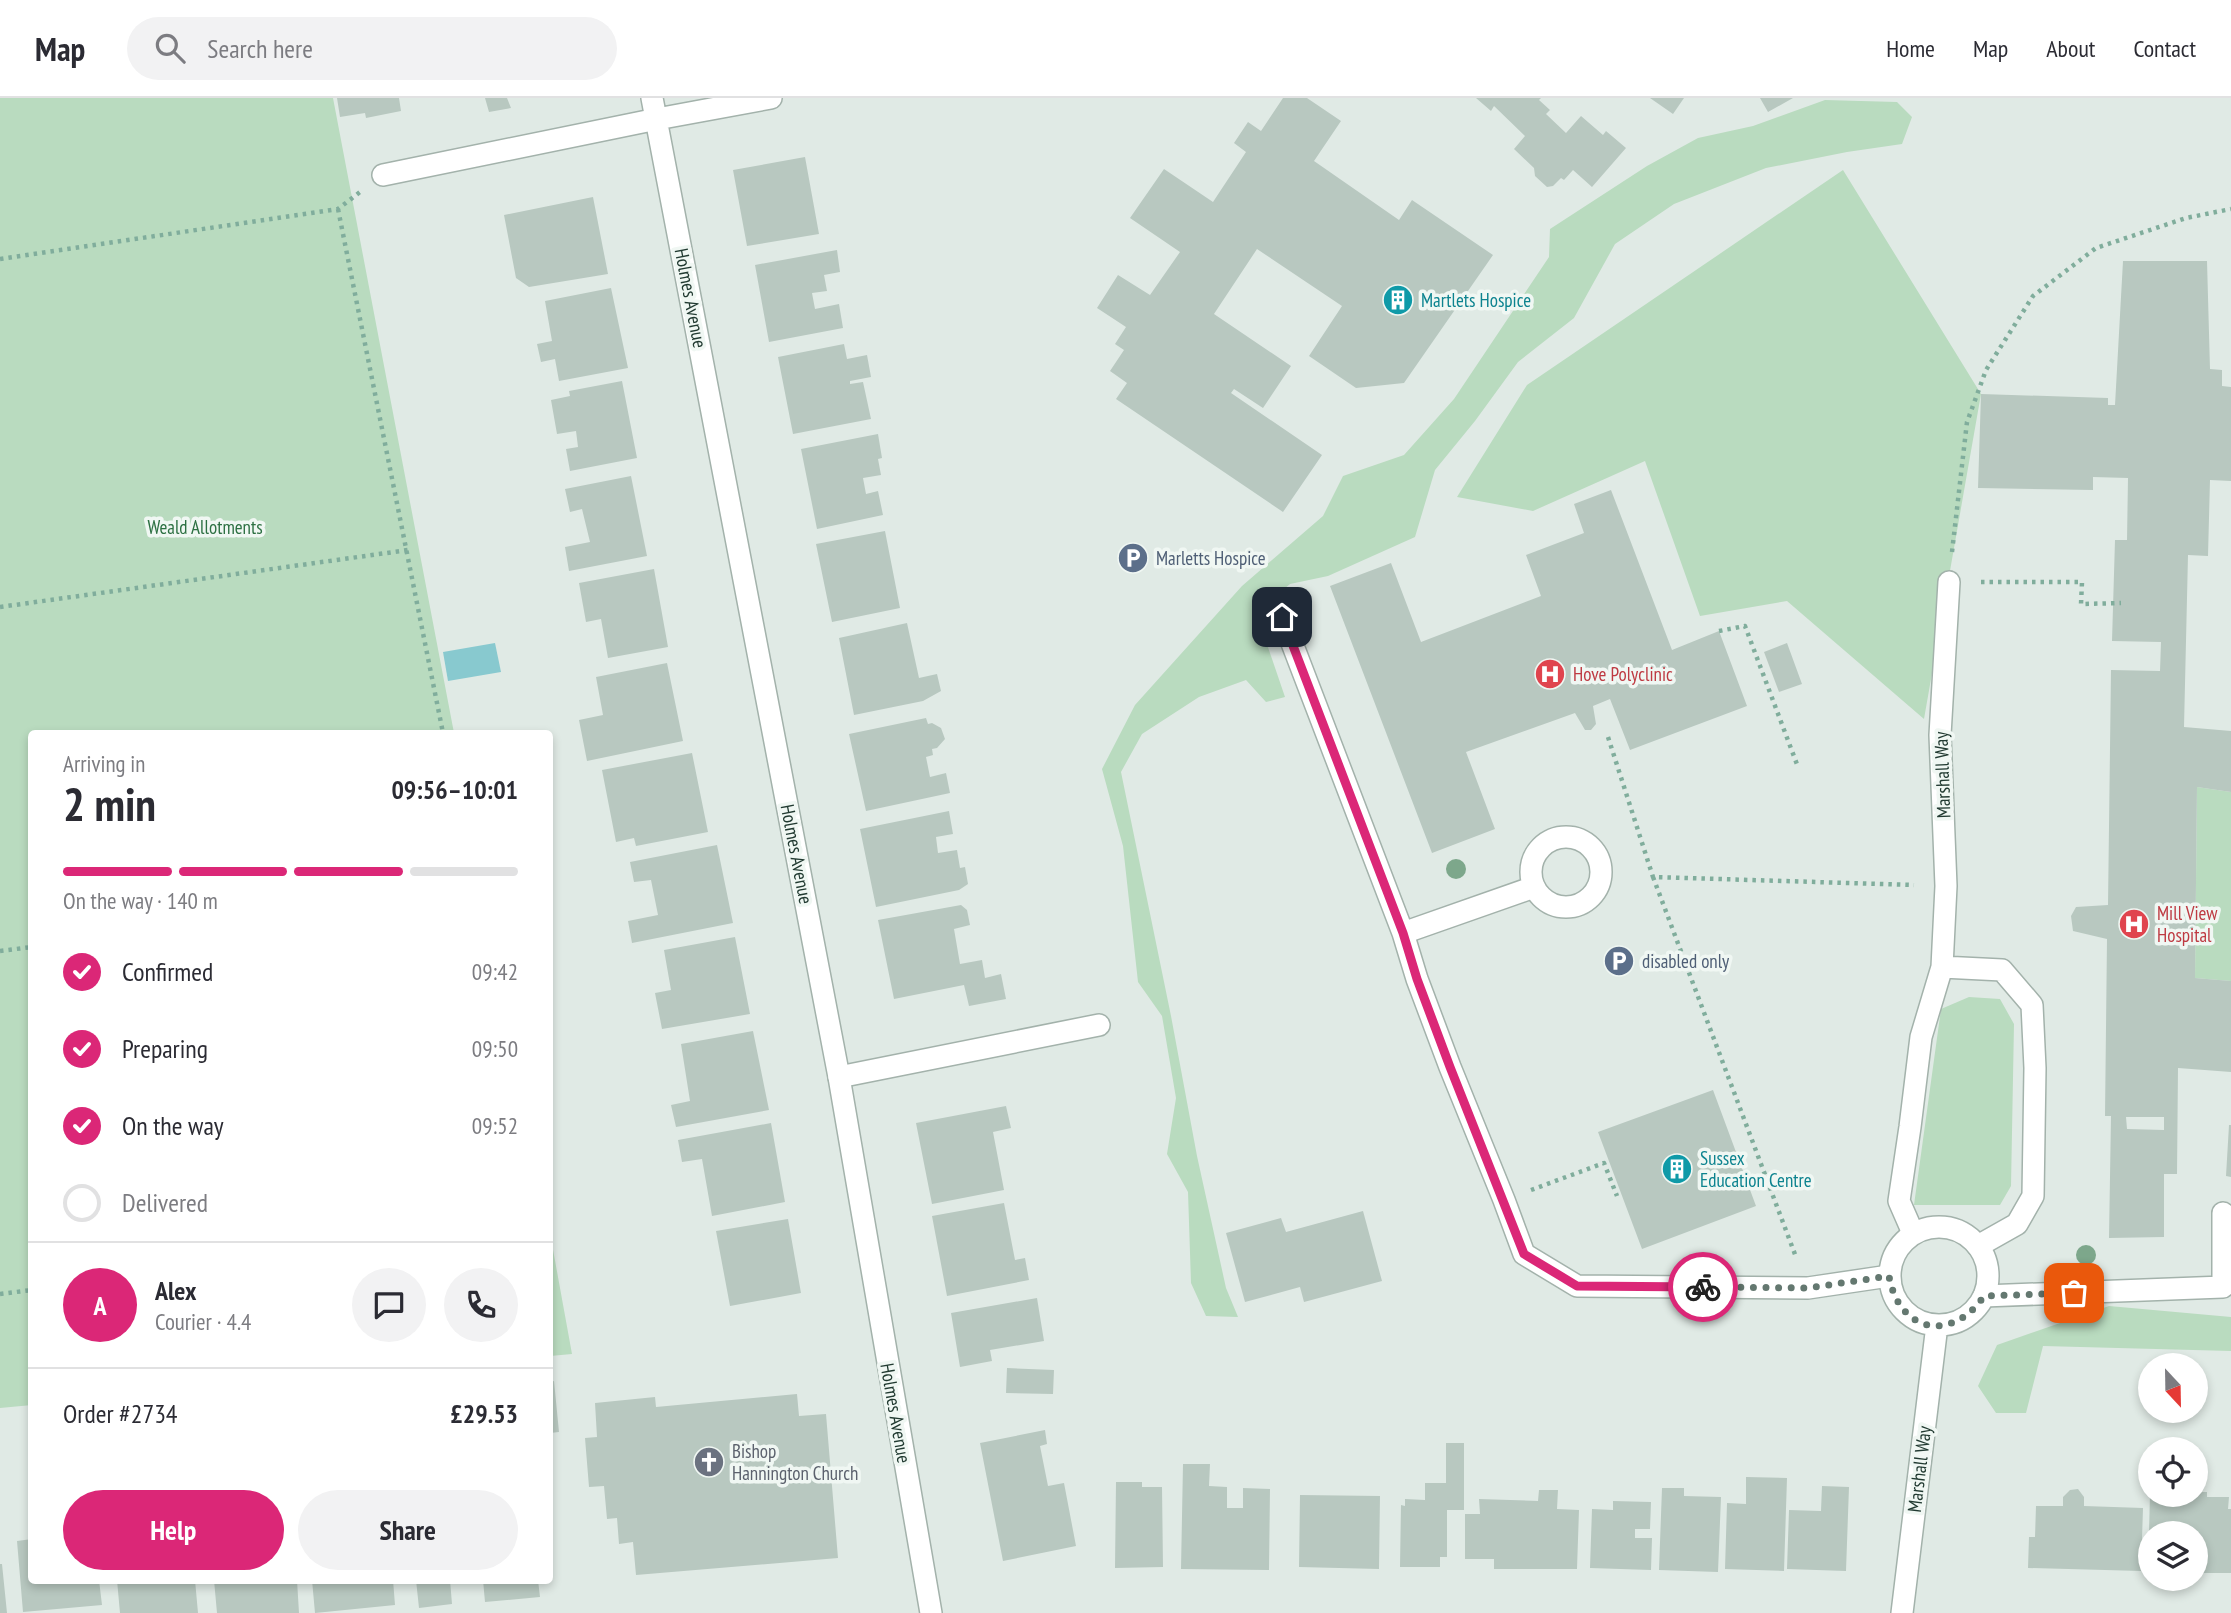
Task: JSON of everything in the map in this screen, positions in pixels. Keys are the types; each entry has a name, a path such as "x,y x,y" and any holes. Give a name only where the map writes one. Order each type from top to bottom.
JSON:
{"street":[{"path":"383,174 654,108 771,98"},
{"name":"Holmes Avenue","path":"654,108 839,1077 931,1613"},
{"name":"Marshall Way","path":"1913,1233 1899,1201 1921,1037 1942,967 1946,886 1940,736 1949,582"},
{"path":"1282,617 1403,933 1450,1067 1524,1254 1577,1286 1808,1288 1889,1276"},
{"path":"1403,933 1534,887"},
{"path":"1942,967 2002,970 2032,1004 2035,1068 2033,1196 2017,1224 1978,1246"},
{"path":"839,1077 1099,1025"},
{"path":"1984,1296 2222,1287 2223,1213"},
{"path":"1930,1227 1948,1227 1964,1233 1978,1246 1986,1261 1988,1279 1984,1296 1975,1310 1961,1321 1937,1325 1911,1318 1899,1307 1889,1276 1892,1259 1900,1245 1913,1233 1930,1227"},
{"name":"Marshall Way","path":"1902,1613 1937,1325"}],"path":[{"path":"0,259 338,209 383,174"},
{"path":"338,209 442,730"},
{"path":"2120,603 2081,604 2081,582 1949,582 1967,422 1986,370 2034,296 2096,248 2186,218 2231,209"},
{"path":"0,607 408,550"},
{"path":"1719,631 1745,626 1798,767"},
{"path":"1608,737 1653,877 1808,1288"},
{"path":"1653,877 1946,886"},
{"path":"0,951 28,948"},
{"path":"1504,1200 1605,1163 1617,1196"},
{"path":"0,1294 28,1290"}],"green space":[{"name":"Weald Allotments","path":"0,98 333,98 453,730 28,730 28,1405 0,1408"},
{"path":"1825,100 1897,102 1912,117 1902,144 1766,168 1674,204 1615,244 1574,318 1518,362 1435,470 1415,537 1328,576 1290,584 1256,612 1285,697 1266,702 1246,680 1199,697 1142,734 1121,772 1197,1156 1226,1288 1238,1317 1206,1316 1191,1283 1188,1192 1167,1154 1176,1098 1162,1016 1138,982 1123,846 1102,769 1135,705 1242,586 1323,516 1343,476 1404,455 1454,399 1549,257 1550,229 1647,166 1698,138 1753,126"},
{"path":"1843,170 1981,394 1924,719 1787,601 1700,616 1645,461 1533,511 1457,497 1527,385"},
{"path":"2197,787 2231,792 2231,981 2195,978"},
{"path":"1969,997 2000,999 2014,1024 2011,1186 2000,1205 1914,1205 1941,1009"},
{"path":"553,1250 572,1354 553,1356"},
{"path":"2109,1306 2231,1317 2231,1351 2043,1346 2026,1413 1996,1413 1978,1386 1997,1345"}],"water":[{"path":"495,643 501,672 448,681 443,652"}],"building":[{"path":"337,98 399,98 401,111 366,118 365,113 340,117"},
{"path":"485,98 507,98 511,108 489,112"},
{"name":"Martlets Hospice","path":"1283,98 1307,98 1341,121 1314,161 1399,220 1412,200 1493,255 1404,383 1356,388 1309,356 1342,306 1257,249 1214,314 1291,366 1263,408 1234,389 1231,393 1322,455 1283,512 1116,399 1127,383 1110,371 1124,350 1115,344 1126,327 1097,308 1118,275 1150,295 1180,252 1130,218 1164,169 1213,202 1246,152 1234,143 1248,122 1261,131"},
{"path":"1476,98 1541,98 1539,100 1550,110 1546,114 1566,133 1581,116 1603,135 1606,131 1626,148 1592,187 1573,170 1564,180 1561,178 1553,186 1547,187 1535,176 1534,168 1514,149 1525,136 1494,106 1491,111"},
{"path":"1650,98 1684,98 1673,114"},
{"path":"1760,98 1793,98 1768,112"},
{"path":"805,157 819,234 747,246 733,170"},
{"path":"593,197 608,274 529,287 516,278 504,215"},
{"path":"837,250 840,272 824,275 827,291 812,293 815,309 839,304 843,328 769,342 755,265"},
{"path":"2123,261 2207,261 2210,369 2222,370 2222,386 2231,387 2231,481 2210,480 2208,556 2188,555 2184,727 2231,731 2231,792 2197,787 2195,978 2231,981 2231,1072 2178,1068 2177,1174 2164,1174 2164,1237 2109,1238 2111,1116 2105,1116 2107,939 2073,931 2071,916 2076,907 2108,905 2111,670 2160,671 2161,642 2112,641 2115,540 2127,540 2128,478 2093,477 2093,490 1978,488 1981,394 2108,398 2108,405 2115,405","holes":["2126,1117 2164,1117 2164,1130 2127,1129"]},
{"path":"611,288 628,368 559,381 555,359 541,362 537,344 552,341 545,301"},
{"path":"844,344 847,359 867,355 871,377 850,381 850,384 863,382 871,419 793,434 778,357"},
{"path":"622,381 637,458 570,471 566,449 578,447 576,431 557,434 551,400 570,396 569,391"},
{"path":"878,434 882,458 878,459 881,475 863,478 866,494 878,491 883,515 817,529 801,449"},
{"path":"631,476 647,556 569,571 565,547 590,542 582,509 570,512 565,489"},
{"name":"Hove Polyclinic","path":"1611,490 1672,650 1719,631 1747,706 1630,750 1610,699 1593,706 1596,724 1591,730 1585,730 1575,713 1466,752 1495,829 1432,853 1330,586 1391,563 1421,642 1541,596 1526,555 1584,533 1574,504"},
{"path":"885,531 900,608 832,622 816,544"},
{"path":"654,569 668,647 608,658 601,619 586,622 579,583"},
{"path":"907,623 919,678 937,674 941,691 923,701 854,715 839,638"},
{"path":"1787,643 1802,684 1779,692 1764,652"},
{"path":"667,663 683,741 587,761 579,720 603,715 596,677"},
{"path":"926,718 928,724 932,723 941,728 945,739 937,748 932,749 933,755 926,757 930,777 946,773 950,793 866,811 849,734"},
{"path":"692,753 708,832 636,846 634,838 616,842 602,770"},
{"path":"949,811 953,834 936,837 938,853 957,850 960,868 965,867 968,884 959,890 876,907 860,829"},
{"path":"717,845 733,923 632,943 628,921 658,915 651,880 634,882 630,862"},
{"path":"961,905 967,910 970,925 954,929 960,964 982,960 985,978 1001,974 1006,999 969,1006 964,985 894,999 878,920"},
{"path":"735,937 750,1014 662,1029 655,993 671,990 664,950"},
{"path":"753,1031 769,1110 676,1127 671,1105 690,1101 681,1044"},
{"name":"Sussex Education Centre","path":"1713,1090 1756,1206 1642,1249 1598,1132"},
{"path":"1006,1106 1011,1128 993,1132 1004,1190 932,1204 916,1123"},
{"path":"771,1123 785,1202 712,1216 702,1159 682,1162 678,1140"},
{"path":"2231,1125 2231,1177 2226,1176"},
{"path":"1004,1203 1015,1260 1025,1258 1029,1280 947,1296 932,1216"},
{"path":"1363,1211 1382,1281 1304,1302 1300,1287 1245,1302 1226,1233 1281,1218 1286,1232"},
{"path":"788,1219 801,1293 730,1306 716,1231"},
{"path":"1037,1298 1044,1341 990,1350 992,1361 960,1367 951,1313"},
{"path":"1007,1368 1054,1370 1053,1394 1006,1393"},
{"path":"553,1381 559,1432 553,1433"},
{"name":"Bishop Hannington Church","path":"797,1394 799,1416 826,1414 838,1558 636,1575 633,1542 619,1544 617,1518 607,1519 604,1486 589,1487 585,1438 597,1437 595,1403 655,1397 656,1407"},
{"path":"1045,1430 1047,1444 1040,1446 1048,1486 1064,1483 1076,1546 1003,1561 980,1443"},
{"path":"1446,1443 1464,1443 1464,1510 1447,1510 1447,1557 1440,1557 1440,1567 1400,1567 1401,1505 1405,1506 1405,1499 1425,1500 1425,1483 1446,1483"},
{"path":"1183,1464 1210,1464 1209,1486 1227,1487 1227,1508 1243,1508 1243,1488 1270,1489 1269,1570 1181,1569"},
{"path":"1746,1477 1787,1478 1784,1571 1725,1569 1727,1503 1746,1504"},
{"path":"1116,1482 1142,1482 1142,1487 1162,1487 1163,1567 1115,1568"},
{"path":"1822,1486 1849,1487 1846,1571 1787,1569 1789,1510 1821,1511"},
{"path":"1662,1488 1684,1488 1684,1496 1721,1497 1718,1572 1659,1570"},
{"path":"2078,1489 2084,1497 2084,1506 2143,1508 2143,1521 2138,1521 2138,1571 2028,1568 2029,1537 2035,1537 2036,1506 2063,1506 2063,1497 2070,1490"},
{"path":"1539,1490 1558,1490 1557,1509 1579,1510 1577,1569 1494,1569 1494,1559 1465,1559 1465,1514 1480,1514 1479,1499 1538,1501"},
{"path":"1300,1495 1380,1496 1379,1569 1299,1567"},
{"path":"2208,1497 2229,1497 2231,1573 2208,1573 2208,1521 2149,1521 2150,1507 2208,1507"},
{"path":"1613,1501 1651,1502 1650,1529 1635,1529 1635,1538 1652,1538 1651,1570 1590,1568 1592,1509 1613,1510"},
{"path":"28,1540 28,1584 99,1584 102,1605 23,1612 17,1541"},
{"path":"2,1564 7,1613 0,1613"},
{"path":"117,1584 195,1584 198,1613 120,1613"},
{"path":"214,1584 297,1584 299,1613 217,1613"},
{"path":"312,1584 393,1584 395,1605 315,1613"},
{"path":"416,1584 450,1584 452,1604 419,1608"},
{"path":"483,1584 538,1584 540,1597 485,1602"}],"way so far":[{"path":"1703,1287 1808,1288 1889,1276 1899,1307 1911,1318 1937,1325 1961,1321 1975,1310 1984,1296 2074,1293"}],"place":[{"name":"Martlets Hospice","path":"1398,300"},
{"name":"Marletts Hospice","path":"1133,558"},
{"name":"Hove Polyclinic","path":"1550,674"},
{"name":"Mill View Hospital","path":"2134,924"},
{"name":"disabled only","path":"1619,961"},
{"name":"Sussex Education Centre","path":"1677,1169"},
{"name":"Bishop Hannington Church","path":"709,1462"}],"route":[{"path":"1282,617 1403,933 1450,1067 1524,1254 1577,1286 1703,1287"}]}
